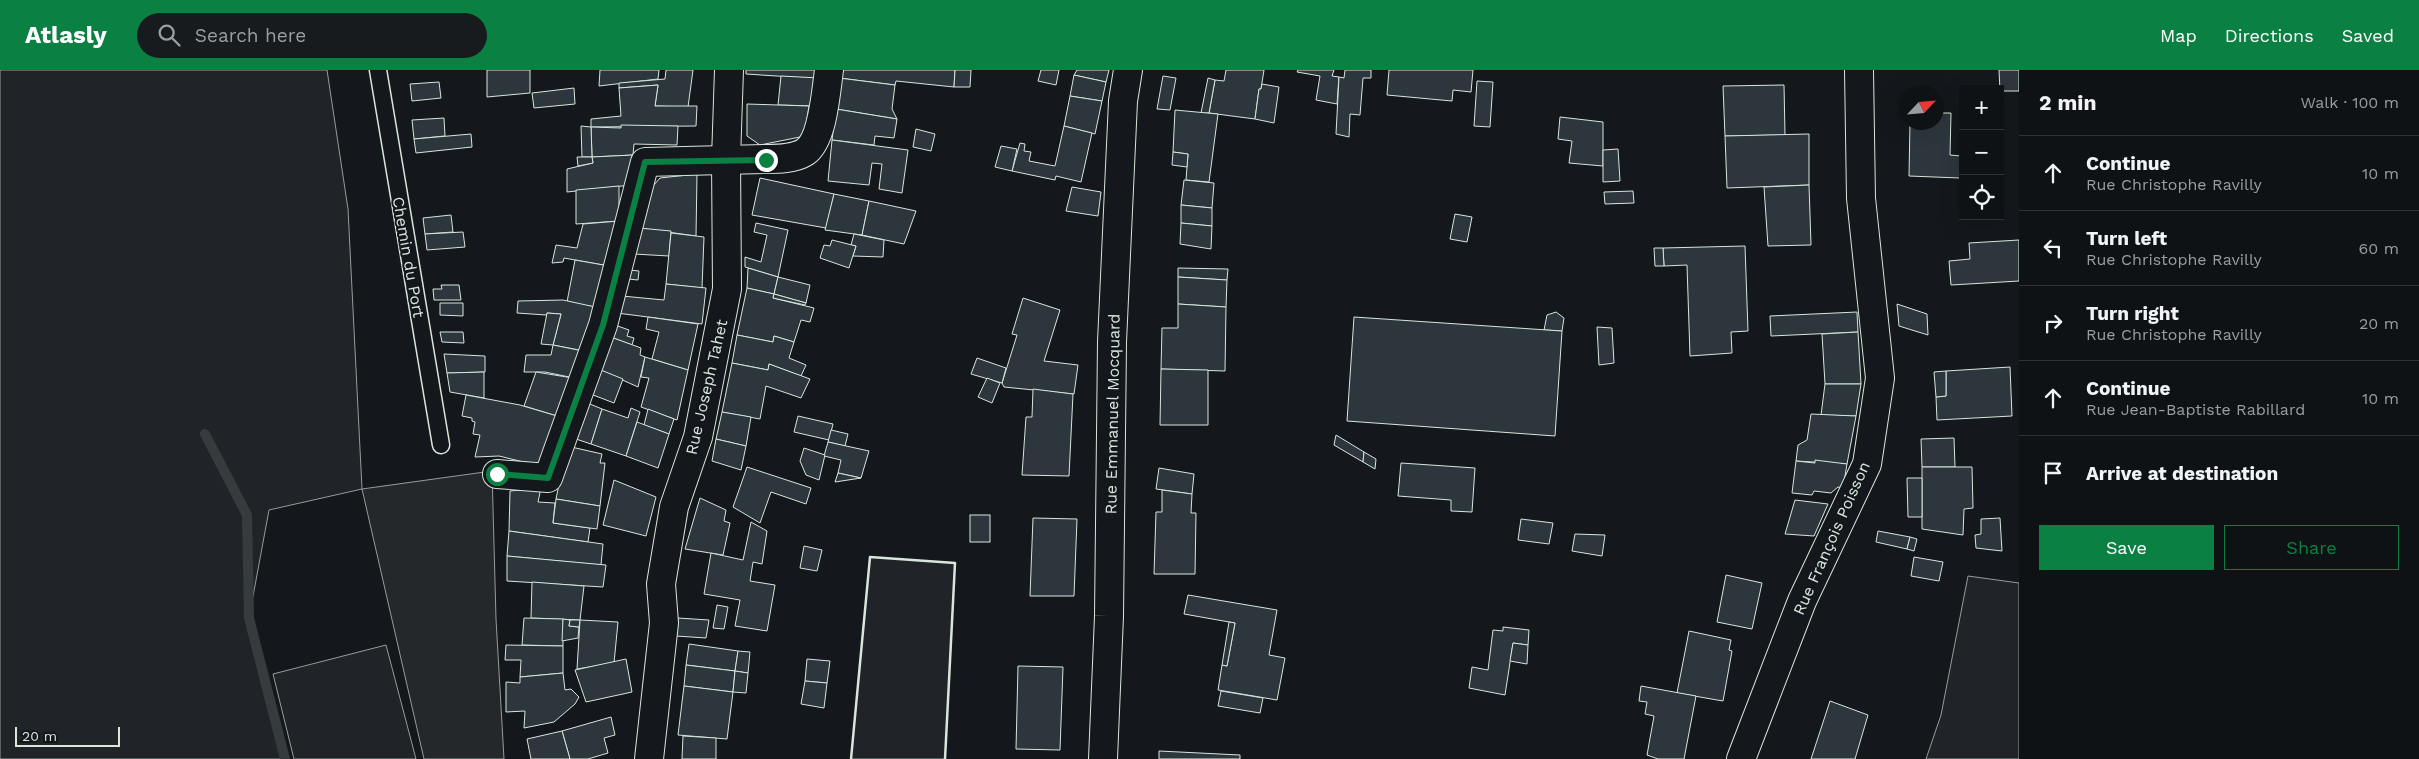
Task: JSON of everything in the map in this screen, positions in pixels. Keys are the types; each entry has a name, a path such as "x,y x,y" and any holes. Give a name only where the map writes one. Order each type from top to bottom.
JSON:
{"street":[{"name":"Rue Joseph Tahet","path":"649,759 664,623 661,584 674,507 698,437 727,289 726,159 729,70"},
{"path":"497,474 548,478 603,325 645,162 786,158 804,153 813,144 819,126 829,70"},
{"name":"Rue Emmanuel Mocquard","path":"1104,759 1112,342 1123,101 1128,70"},
{"name":"Rue François Poisson","path":"1741,759 1802,601 1867,464 1880,378 1861,198 1859,70"}],"lane":[{"name":"Chemin du Port","path":"378,70 441,445"}],"shaded area":[{"path":"0,70 327,70 348,209 362,489 269,510 249,618 285,759 0,759"},
{"path":"492,471 496,619 504,759 424,759 362,489"},
{"path":"870,557 955,563 945,759 851,759"},
{"path":"1968,576 2019,583 2019,759 1926,759 1941,715"},
{"path":"386,645 416,759 294,759 273,674"}],"building":[{"path":"487,70 530,70 530,93 487,97"},
{"path":"600,70 659,70 658,79 599,86"},
{"path":"666,70 693,70 688,107 655,106 658,85 619,88 619,83 665,79"},
{"path":"746,70 823,70 822,79 746,74"},
{"path":"840,70 955,70 954,87 896,81 895,85 839,78"},
{"path":"955,70 971,70 970,87 954,87"},
{"path":"1041,70 1059,70 1056,85 1038,81"},
{"path":"1077,70 1109,70 1106,82 1074,75"},
{"path":"1226,70 1264,70 1255,119 1209,113 1215,80 1224,81"},
{"path":"1298,70 1334,70 1332,76 1339,77 1337,104 1316,100 1320,76 1297,72"},
{"path":"1345,70 1371,70 1371,78 1363,78 1360,115 1350,114 1349,137 1336,134 1339,77 1344,78"},
{"path":"1389,70 1473,70 1471,92 1453,90 1452,101 1387,95"},
{"path":"1999,70 2019,70 2019,91 2004,91 2004,85 2000,85"},
{"path":"1074,75 1106,82 1102,101 1070,96"},
{"path":"781,76 819,78 815,106 778,105"},
{"path":"1163,76 1176,78 1170,110 1157,109"},
{"path":"839,78 895,85 892,109 897,119 836,109"},
{"path":"1208,78 1215,80 1209,113 1201,113"},
{"path":"1477,81 1493,82 1490,127 1474,126"},
{"path":"439,82 441,98 412,101 410,84"},
{"path":"1262,84 1279,87 1274,123 1255,119 1259,89 1261,89"},
{"path":"658,85 655,106 697,106 696,126 591,127 591,119 621,116 619,88"},
{"path":"1784,85 1785,135 1725,136 1723,86"},
{"path":"574,88 575,104 534,108 532,93"},
{"path":"1070,96 1102,101 1095,134 1064,126"},
{"path":"747,104 809,106 805,131 800,137 760,145 747,136"},
{"path":"836,109 897,119 894,138 875,136 874,145 832,140"},
{"path":"1175,110 1218,114 1209,182 1186,180 1188,154 1173,152"},
{"path":"1944,113 1951,113 1950,155 1959,156 1959,178 1909,176 1910,130 1944,130"},
{"path":"1560,117 1603,122 1603,166 1569,163 1572,141 1558,139"},
{"path":"444,118 445,136 414,139 412,120"},
{"path":"621,125 678,126 677,145 634,144 633,155 592,157 591,127 621,128"},
{"path":"581,126 591,127 592,157 582,157"},
{"path":"1064,126 1092,133 1081,182 1056,176 1055,180 1012,171 1020,143 1025,144 1024,151 1031,152 1029,161 1055,166"},
{"path":"916,129 935,134 931,151 913,147"},
{"path":"471,134 472,147 416,153 414,139"},
{"path":"1809,134 1809,185 1727,188 1725,136"},
{"path":"832,140 908,150 902,193 879,189 882,164 872,163 869,185 828,181"},
{"path":"1001,146 1017,149 1012,171 995,167"},
{"path":"1618,149 1620,181 1603,182 1603,150"},
{"path":"1173,152 1188,154 1187,167 1172,165"},
{"path":"633,155 631,185 567,192 567,169 593,163 592,157"},
{"path":"577,157 592,157 593,163 578,166"},
{"path":"697,174 696,236 639,228 653,186 660,178"},
{"path":"760,178 834,194 826,228 752,215"},
{"path":"1184,180 1214,183 1212,208 1181,205"},
{"path":"1809,185 1811,245 1768,246 1764,187"},
{"path":"619,186 619,221 576,224 576,190"},
{"path":"1072,187 1101,192 1098,216 1066,211"},
{"path":"1633,191 1634,203 1605,204 1604,192"},
{"path":"834,194 869,201 862,235 825,230"},
{"path":"869,201 916,211 904,244 862,235"},
{"path":"1181,205 1212,208 1212,226 1181,223"},
{"path":"1455,214 1472,217 1467,242 1450,239"},
{"path":"451,215 453,232 425,234 423,218"},
{"path":"619,221 609,266 564,258 563,262 552,263 556,245 577,248 583,224"},
{"path":"756,223 788,230 778,277 745,267 745,257 761,262 767,235 754,232"},
{"path":"1181,223 1212,226 1211,249 1180,244"},
{"path":"639,228 671,231 669,256 634,254"},
{"path":"463,232 465,247 427,250 425,234"},
{"path":"671,233 704,237 702,288 666,284"},
{"path":"854,234 884,240 883,257 853,256 856,246 851,245"},
{"path":"832,240 856,246 849,268 820,258 824,245 830,246"},
{"path":"2019,240 2019,281 1951,285 1949,261 1970,259 1969,243"},
{"path":"1745,246 1748,331 1731,332 1732,353 1690,356 1687,265 1664,266 1663,248"},
{"path":"1654,248 1663,248 1664,266 1655,266"},
{"path":"575,260 609,266 600,308 567,302"},
{"path":"748,268 778,277 774,294 747,288"},
{"path":"1178,268 1228,269 1227,280 1178,277"},
{"path":"630,270 639,271 638,280 628,279"},
{"path":"778,277 810,285 806,303 774,294"},
{"path":"1178,277 1227,280 1226,307 1178,304"},
{"path":"666,284 706,288 702,324 617,313 622,296 664,300"},
{"path":"441,285 459,285 461,300 434,300 433,289 442,289"},
{"path":"747,288 774,294 773,298 814,308 810,322 801,320 794,342 774,336 773,342 737,335"},
{"path":"774,294 806,303 805,305 773,298"},
{"path":"1023,298 1060,310 1044,361 1078,365 1074,394 1004,387 1002,383 1017,335 1012,334"},
{"path":"563,300 600,308 589,352 553,345 561,314 517,313 518,301"},
{"path":"440,303 463,303 463,316 440,315"},
{"path":"1178,304 1226,307 1225,371 1161,369 1162,328 1178,328"},
{"path":"1897,304 1927,314 1928,335 1899,326"},
{"path":"1556,312 1564,318 1562,331 1544,330 1547,315"},
{"path":"1857,312 1858,332 1771,336 1770,316"},
{"path":"547,313 561,314 553,345 541,344"},
{"path":"648,317 698,324 688,370 652,359 659,332 646,329"},
{"path":"1354,317 1562,331 1555,436 1347,421"},
{"path":"612,324 629,330 627,336 634,338 632,345 608,336"},
{"path":"1597,327 1612,328 1614,363 1599,365"},
{"path":"440,332 463,332 464,343 442,342"},
{"path":"1858,332 1861,384 1825,384 1822,334"},
{"path":"737,335 773,342 774,336 794,342 789,358 806,365 801,376 769,364 768,370 732,363"},
{"path":"608,336 641,348 640,355 645,357 638,387 596,368"},
{"path":"553,345 588,352 579,379 545,372 524,372 526,355 551,355"},
{"path":"444,354 485,356 485,372 447,373"},
{"path":"645,357 688,370 677,420 641,407 649,378 641,377"},
{"path":"977,358 1006,368 1002,383 971,374"},
{"path":"732,363 768,370 769,364 810,379 801,398 766,386 760,419 722,412"},
{"path":"2010,367 2012,416 1937,420 1936,397 1946,396 1946,371"},
{"path":"596,368 623,379 614,403 588,393"},
{"path":"1161,369 1208,370 1208,425 1160,425"},
{"path":"1946,371 1946,396 1936,397 1934,372"},
{"path":"484,372 484,398 450,392 447,373"},
{"path":"536,372 579,379 557,416 524,406"},
{"path":"987,378 1000,383 992,403 978,397"},
{"path":"1825,384 1861,384 1856,416 1821,415"},
{"path":"1033,389 1073,394 1069,476 1022,475 1026,417 1032,417"},
{"path":"466,395 520,405 557,416 544,467 499,456 475,457 480,435 473,434 475,422 472,421 472,418 462,416"},
{"path":"585,402 602,409 591,444 573,438"},
{"path":"631,408 640,412 626,456 591,444 602,409 628,418"},
{"path":"648,409 674,419 669,434 644,425"},
{"path":"722,412 751,417 746,446 716,439"},
{"path":"1811,414 1856,416 1847,464 1796,461 1798,445 1807,440"},
{"path":"798,416 833,424 829,440 794,432"},
{"path":"637,422 669,434 658,468 626,456"},
{"path":"831,430 848,434 845,446 828,442"},
{"path":"1336,435 1364,452 1363,462 1334,445"},
{"path":"1954,438 1955,467 1922,467 1921,439"},
{"path":"716,439 746,446 741,470 712,461"},
{"path":"828,442 869,451 861,478 838,473 841,460 824,456"},
{"path":"567,446 602,454 600,463 605,463 600,506 556,499"},
{"path":"804,448 825,455 819,480 806,475 800,461"},
{"path":"1364,452 1376,459 1375,469 1363,462"},
{"path":"1815,460 1847,464 1843,488 1838,487 1831,493 1814,491 1812,495 1792,493 1796,461 1815,463"},
{"path":"1401,463 1475,468 1472,512 1451,511 1451,500 1398,496"},
{"path":"747,467 811,488 806,504 771,492 760,523 733,507"},
{"path":"1922,467 1972,467 1973,508 1964,509 1963,535 1922,529"},
{"path":"1159,468 1194,474 1192,494 1156,489"},
{"path":"838,473 861,478 835,482"},
{"path":"1907,478 1922,478 1922,517 1908,517"},
{"path":"614,480 656,497 646,536 603,525"},
{"path":"541,488 538,502 555,503 553,523 590,528 588,542 509,531 510,491"},
{"path":"1162,490 1192,494 1191,513 1196,513 1195,574 1154,574 1156,512 1162,512"},
{"path":"700,498 726,510 724,521 730,523 723,555 685,549"},
{"path":"556,499 600,506 597,529 553,523"},
{"path":"1795,500 1828,504 1814,536 1785,534"},
{"path":"970,515 990,515 990,542 970,542"},
{"path":"1033,518 1077,519 1074,596 1030,596"},
{"path":"2000,518 2002,551 1976,548 1975,535 1981,534 1981,519"},
{"path":"1521,519 1553,523 1549,544 1518,540"},
{"path":"751,522 767,531 762,564 753,562 750,581 775,585 767,631 735,626 740,600 704,594 711,553 743,560"},
{"path":"509,531 603,544 601,565 507,556"},
{"path":"1878,531 1910,537 1907,549 1876,542"},
{"path":"1575,534 1605,535 1602,556 1572,551"},
{"path":"1910,537 1917,539 1914,551 1907,549"},
{"path":"804,546 822,550 817,571 800,568"},
{"path":"507,556 606,565 603,587 507,581"},
{"path":"1914,557 1943,562 1939,581 1911,576"},
{"path":"1726,575 1762,583 1752,629 1717,622"},
{"path":"532,582 584,586 580,620 531,618"},
{"path":"1188,595 1277,610 1269,655 1285,658 1277,700 1218,690 1222,665 1227,666 1235,623 1184,614"},
{"path":"717,605 728,607 724,629 713,628"},
{"path":"524,618 563,619 563,646 522,645"},
{"path":"678,618 709,620 706,638 676,636"},
{"path":"563,619 570,620 569,626 579,627 578,638 562,641"},
{"path":"570,620 580,620 579,627 569,626"},
{"path":"580,620 618,622 614,663 577,669"},
{"path":"1229,622 1235,623 1227,666 1222,665"},
{"path":"1503,627 1529,630 1528,645 1513,643 1505,695 1469,688 1472,667 1488,670 1493,630 1503,631"},
{"path":"1689,631 1731,640 1729,650 1732,651 1723,701 1677,693"},
{"path":"1513,643 1528,645 1527,664 1510,661"},
{"path":"689,644 738,651 735,671 686,665"},
{"path":"506,645 563,646 563,673 520,677 521,660 505,660"},
{"path":"738,651 750,652 748,673 735,671"},
{"path":"626,659 632,692 586,702 575,670"},
{"path":"807,659 830,661 827,683 805,681"},
{"path":"686,665 735,671 733,692 684,686"},
{"path":"1018,666 1063,667 1060,750 1016,749"},
{"path":"735,671 748,673 746,693 733,692"},
{"path":"563,673 565,690 571,689 579,697 575,704 554,722 524,728 525,711 506,712 506,682 520,683 520,677"},
{"path":"805,681 827,683 824,708 801,704"},
{"path":"684,686 733,692 727,739 678,735"},
{"path":"1641,686 1696,696 1684,759 1658,759 1647,755 1654,716 1645,714 1647,702 1639,701"},
{"path":"1221,691 1263,698 1260,713 1218,706"},
{"path":"1830,701 1868,715 1855,759 1811,759"},
{"path":"611,717 615,735 604,738 608,753 588,759 570,759 562,731"},
{"path":"562,731 570,759 531,759 527,739"},
{"path":"683,736 716,738 716,759 682,759"},
{"path":"1159,751 1240,755 1240,759 1159,759"}],"waterway":[{"path":"205,434 247,515 249,618 285,759"}],"wall":[{"path":"851,759 870,557 955,563 945,759"}],"route":[{"path":"497,474 548,478 603,325 645,162 726,159 766,160"}]}
